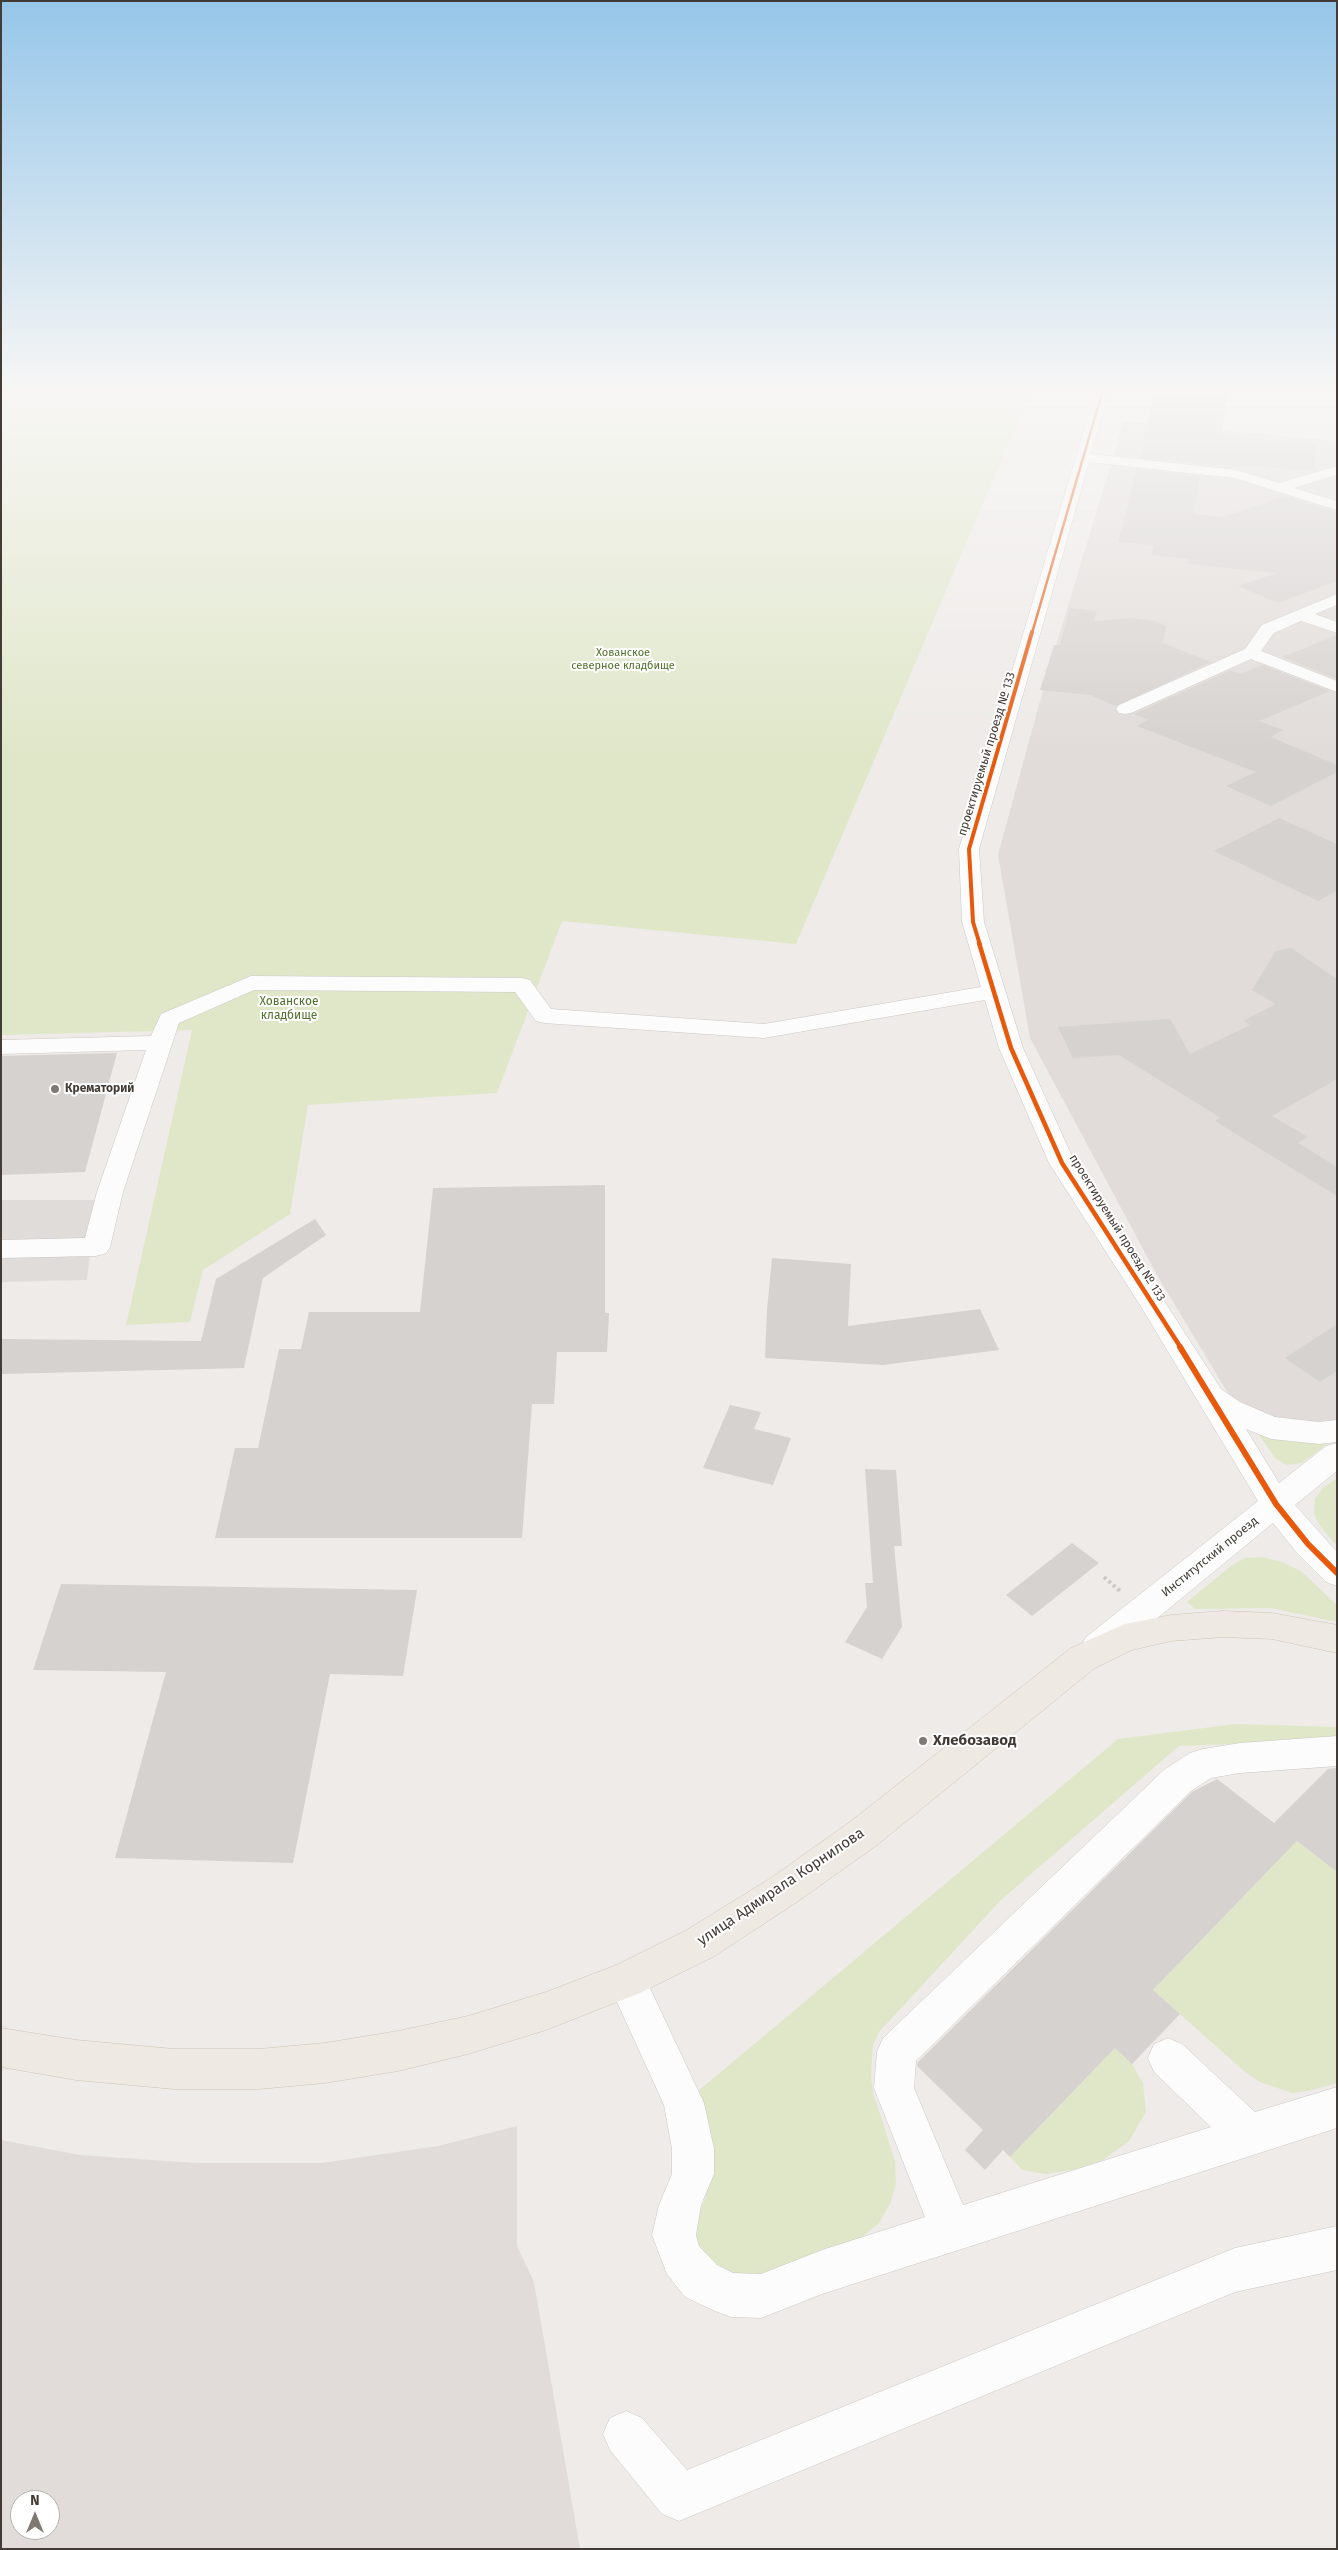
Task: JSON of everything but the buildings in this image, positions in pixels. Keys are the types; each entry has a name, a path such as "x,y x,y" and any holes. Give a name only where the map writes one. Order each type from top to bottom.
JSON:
{"main road":[{"name":"улица Адмирала Корнилова","path":"1,2047 76,2060 174,2069 259,2069 325,2063 398,2051 468,2034 546,2011 626,1980 699,1944 800,1878 864,1833 1082,1658 1125,1638 1171,1628 1223,1624 1272,1626 1337,1639"}],"street":[{"name":"проектируемый проезд № 133","path":"1067,512 969,849 973,922 1010,1048 1062,1163 1276,1504 1308,1544 1337,1573"},
{"path":"1125,709 1250,653 1268,629 1337,599"},
{"path":"1301,615 1337,628"},
{"path":"1250,653 1337,687"},
{"path":"1,1249 96,1247 110,1192 169,1019 251,983 522,985 544,1016 764,1031 994,992"},
{"path":"1,1047 161,1043"},
{"path":"1208,1394 1230,1410 1271,1428 1319,1433 1337,1431"},
{"name":"Институтский проезд","path":"1082,1658 1337,1454"},
{"path":"952,2232 894,2088 897,2052 1178,1780 1204,1764 1240,1758 1337,1751"},
{"path":"626,1980 684,2103 693,2149 693,2174 680,2205 674,2235 682,2259 701,2281 731,2295 761,2296 822,2272 952,2232 1337,2107"},
{"path":"1168,2058 1249,2135"},
{"path":"626,2434 679,2497 1235,2270 1337,2248"}],"shaded area":[{"path":"1096,512 1337,512 1337,1420 1309,1422 1264,1417 1232,1398 1157,1275 1030,1038 998,855 1047,675"},
{"path":"1,1200 96,1200 87,1280 1,1282"},
{"path":"517,2126 517,2246 534,2282 580,2549 1,2549 1,2140 80,2155 196,2163 322,2163 438,2146"}],"green space":[{"name":"Хованское северное кладбище","path":"1,512 979,512 796,944 562,921 497,1093 308,1105 290,1214 203,1270 190,1322 126,1325 192,1030 1,1035"},
{"path":"1255,1429 1289,1440 1327,1444 1302,1463 1287,1465 1275,1458"},
{"path":"1337,1478 1337,1546 1320,1526 1314,1513 1315,1499 1323,1488"},
{"path":"1262,1557 1282,1562 1301,1571 1337,1605 1337,1622 1270,1608 1195,1609 1187,1602 1231,1566 1245,1558"},
{"path":"1236,1724 1337,1727 1337,1740 1179,1746 1001,1900 879,2032 873,2045 871,2077 873,2092 895,2161 896,2184 890,2204 879,2223 861,2238 757,2276 738,2275 708,2260 698,2247 695,2231 711,2173 697,2092 1118,1739"},
{"path":"1297,1841 1337,1872 1337,2083 1308,2091 1292,2093 1260,2082 1245,2072 1153,1990"},
{"path":"1115,2048 1132,2064 1143,2083 1146,2112 1129,2141 1103,2160 1077,2169 1046,2174 1022,2170 1010,2157"}],"cycle path":[{"path":"1067,512 969,849 973,922 1011,1048 1062,1163 1151,1300 1276,1504 1308,1544 1337,1573"}],"place":[{"name":"Крематорий","path":"55,1089"},
{"name":"Хлебозавод","path":"923,1741"}],"park label":[{"name":"Хованское кладбище","path":"289,1009"}]}
